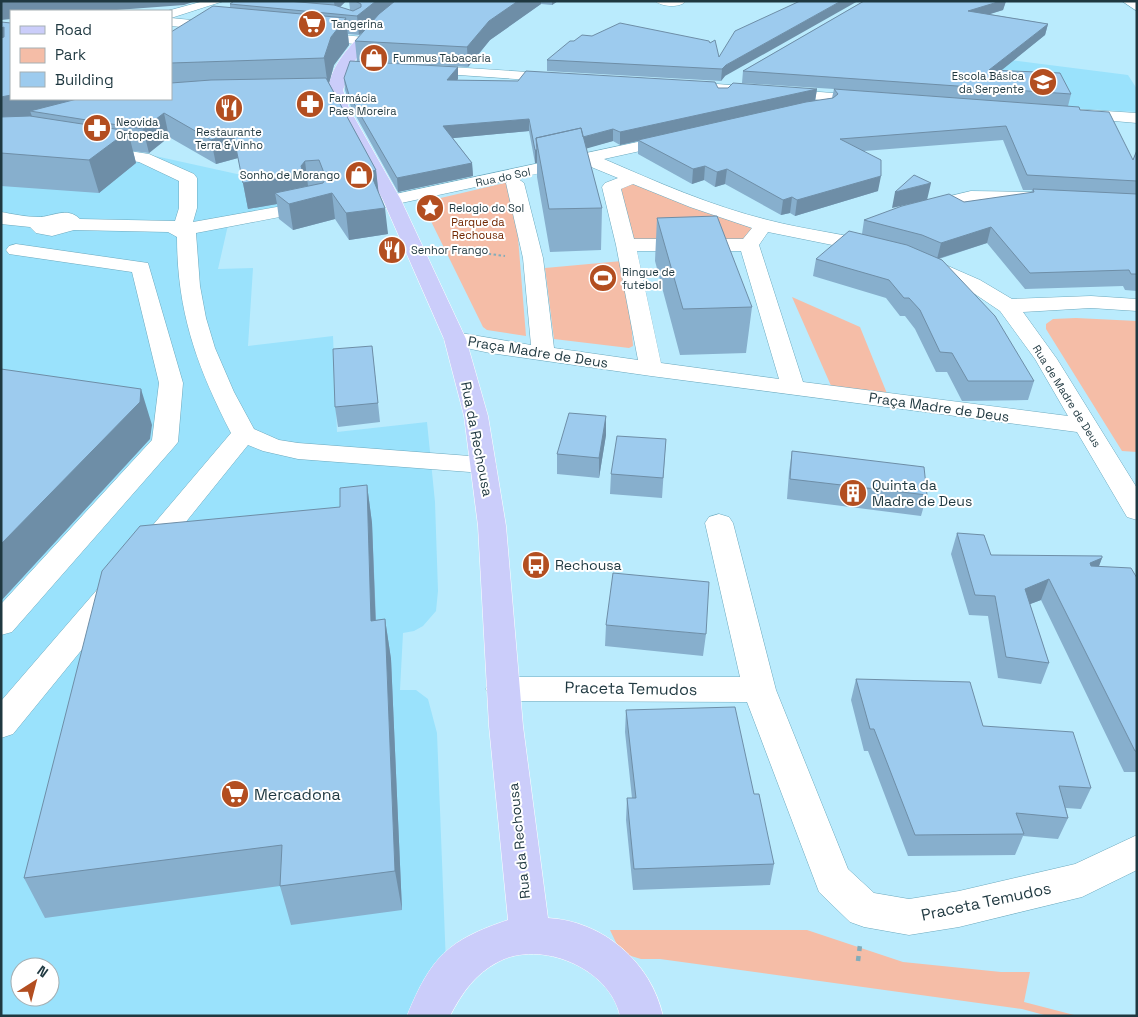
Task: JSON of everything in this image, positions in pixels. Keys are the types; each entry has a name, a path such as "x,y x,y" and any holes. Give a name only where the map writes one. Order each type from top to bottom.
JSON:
{"main road":[{"path":"318,94 335,93 337,79 343,66 377,27 411,1"},
{"name":"Rua da Rechousa","path":"335,93 341,108 392,200 455,339 476,416 492,526 499,601 503,689 530,935"},
{"path":"428,1016 443,985 466,960 496,942 530,935 565,938 596,951 623,975 640,1006 642,1016"}],"street":[{"path":"172,14 218,1"},
{"path":"661,1 679,2"},
{"path":"1128,1 1137,7"},
{"path":"172,22 231,28"},
{"path":"363,25 377,27"},
{"path":"300,35 364,41"},
{"path":"343,66 362,67"},
{"path":"410,69 577,79"},
{"path":"725,96 740,76"},
{"path":"666,84 725,96 882,101 804,109"},
{"path":"1060,113 1137,118"},
{"name":"Rua do Sol","path":"392,200 588,159 694,134"},
{"path":"77,148 143,158 188,178 188,208 181,230"},
{"name":"Rua de Madre de Deus","path":"588,159 680,198 764,225 836,237 902,254 973,284 1008,306 1046,359 1137,511"},
{"path":"634,178 611,187 626,245 651,369"},
{"path":"515,183 533,258 543,353"},
{"path":"181,230 319,204 316,191"},
{"path":"909,211 971,196 1060,198"},
{"path":"9,256 43,226 64,217 71,219 71,224 172,226 187,234 188,273 195,318 218,384 244,434 272,446 298,450 483,464"},
{"path":"1,218 43,226"},
{"path":"749,245 764,225"},
{"path":"836,237 864,226"},
{"path":"626,245 749,245"},
{"path":"749,245 793,387"},
{"path":"1,624 165,442 171,383 141,267 9,256"},
{"path":"1008,306 1091,302 1137,305"},
{"name":"Praça Madre de Deus","path":"455,339 651,369 1086,426"},
{"path":"1,725 244,434"},
{"name":"Praceta Temudos","path":"719,522 758,690 833,880 864,909 910,917 959,909 1082,880 1137,851"},
{"name":"Praceta Temudos","path":"503,689 758,690"}],"path":[{"path":"444,248 533,258"}],"shaded area":[{"name":"Escola Básica da Serpente","path":"970,55 1128,75 1137,89 1137,112 944,101"},
{"path":"37,130 246,176 344,181 356,202 228,225 218,269 253,268 248,346 333,336 337,432 427,422 435,502 438,591 436,611 423,626 414,631 403,633 400,690 416,690 428,699 437,733 448,1016 1,1016 1,141"}],"green space":[{"name":"Parque da Rechousa","path":"513,181 526,336 487,330 483,327 424,207 425,204 432,200"},
{"path":"633,181 760,225 746,243 631,243 615,187"},
{"path":"622,261 629,293 633,346 629,348 554,339 545,268"},
{"path":"792,297 860,327 888,396 832,388"},
{"path":"1076,318 1137,321 1137,452 1122,451 1046,329 1046,324 1053,319"},
{"path":"610,930 807,930 903,962 1001,972 1030,972 1024,1002 1078,1016 1048,1016 1022,1009 660,959 641,959 621,953"}],"building":[{"path":"234,1 288,1 334,5 353,11 361,7 361,4 355,1 376,1 357,16 230,4"},
{"path":"395,1 518,1 489,21 467,47 355,41 379,14"},
{"path":"800,1 841,1 722,69 547,60 570,41 574,41 582,35 592,36 620,23 709,41 710,43 715,40 719,57 735,31"},
{"path":"864,1 1001,1 968,11 1048,24 989,70 1060,73 1071,94 743,71"},
{"path":"213,6 346,18 331,37 324,58 172,63 172,31"},
{"path":"1,22 10,23 10,95 1,97 1,38 4,37 4,27 1,28"},
{"path":"350,61 458,67 447,80 518,81 526,71 715,82 718,88 728,88 733,83 817,89 620,132 613,129 583,137 581,128 536,138 537,150 535,150 529,119 443,126 472,163 397,178 349,95 344,78"},
{"path":"326,78 376,170 370,172 385,208 346,213 332,193 289,204 275,193 323,183 326,178 319,160 305,161 301,166 303,173 243,183 233,133 211,140 164,113 143,129 30,111 73,100 172,100 172,83 211,80"},
{"path":"834,89 1079,107 1080,110 1109,112 1133,160 1137,150 1137,181 1027,175 1006,126 840,139 881,160 881,176 797,200 792,197 783,200 727,169 717,172 705,166 693,169 638,140 806,102 833,98 838,94"},
{"path":"30,116 128,131 89,160 1,153 1,117"},
{"path":"581,128 602,208 549,209 536,138"},
{"path":"914,175 931,183 895,192"},
{"path":"1033,189 1137,194 1137,274 1131,274 1129,270 1030,273 991,227 941,243 922,235 864,220 902,206 949,194 964,202 1034,192"},
{"path":"717,216 752,307 683,309 657,218"},
{"path":"849,231 907,245 942,260 995,316 1034,381 968,381 952,353 940,352 920,310 909,298 904,298 889,280 816,259"},
{"path":"372,346 378,403 335,407 333,349"},
{"path":"1,369 141,389 140,402 1,544"},
{"path":"569,413 606,416 599,458 557,454"},
{"path":"617,436 666,439 663,478 611,474"},
{"path":"792,451 924,467 927,495 790,479"},
{"name":"Mercadona","path":"367,485 371,621 385,619 395,871 280,886 282,845 24,878 102,571 140,526 340,507 340,488"},
{"path":"957,533 984,535 991,555 1102,556 1102,558 1090,563 1091,566 1131,568 1137,578 1137,751 1135,751 1049,579 1025,589 1049,663 1006,657 995,596 975,595"},
{"path":"613,573 709,582 706,634 606,625"},
{"path":"856,679 970,682 983,726 1073,732 1091,788 1059,786 1068,818 1016,813 1024,834 915,835 874,729 870,729"},
{"path":"735,707 754,794 759,794 774,864 634,869 627,798 636,798 626,710"}],"place":[{"name":"Tangerina","path":"312,24"},
{"name":"Fummus Tabacaria","path":"374,58"},
{"name":"Escola Básica da Serpente","path":"1043,82"},
{"name":"Farmácia Paes Moreira","path":"310,104"},
{"name":"Restaurante Terra & Vinho","path":"229,108"},
{"name":"Neovida Ortopedia","path":"97,128"},
{"name":"Sonho de Morango","path":"359,175"},
{"name":"Relogio do Sol","path":"430,208"},
{"name":"Senhor Frango","path":"392,250"},
{"name":"Ringue de futebol","path":"603,278"},
{"name":"Quinta da Madre de Deus","path":"853,493"},
{"name":"Rechousa","path":"536,565"},
{"name":"Mercadona","path":"235,794"}]}
